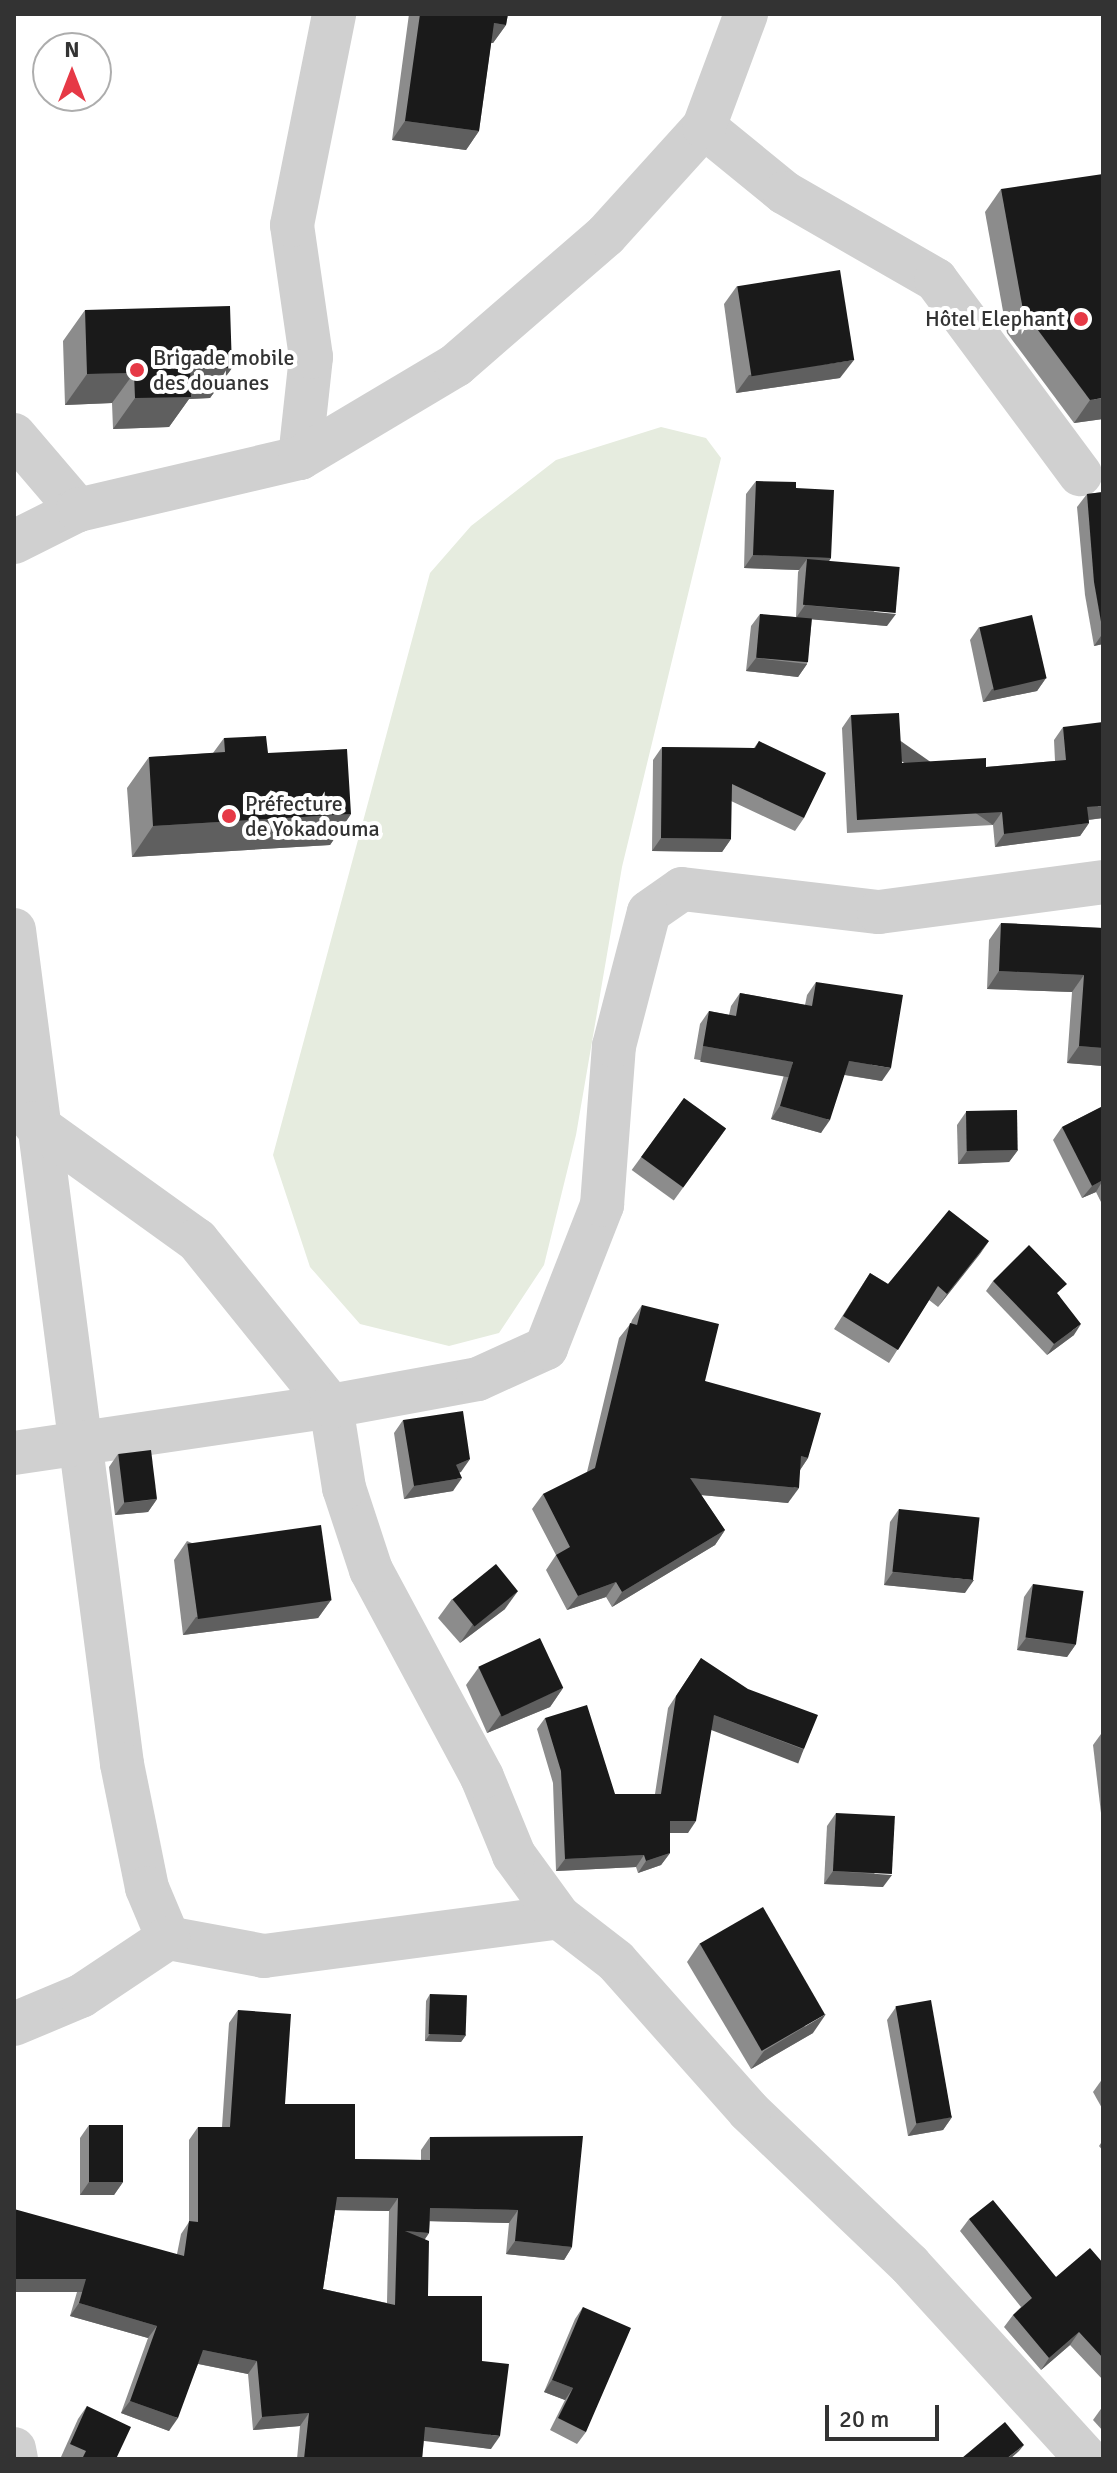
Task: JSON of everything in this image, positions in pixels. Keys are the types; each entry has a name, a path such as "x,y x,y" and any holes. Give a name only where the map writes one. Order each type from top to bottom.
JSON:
{"street":[{"path":"300,458 311,357 292,225 334,14"},
{"path":"14,542 78,510 300,458 456,365 606,235 704,127 746,14"},
{"path":"704,127 785,193 936,280 1080,474"},
{"path":"14,435 78,510"},
{"path":"14,1453 331,1406 478,1379 546,1348 602,1205 614,1046 649,912 682,889 879,912 1103,882"},
{"path":"14,930 18,1004 122,1764 147,1888 168,1938"},
{"path":"34,1123 197,1240 331,1406 344,1488 371,1570 482,1777 514,1855 559,1917 616,1961 749,2111 910,2265 1087,2459"},
{"path":"14,2024 81,1996 168,1938 264,1956 559,1917"},
{"path":"14,2449 16,2459"}],"shaded area":[{"path":"661,427 706,438 721,458 622,867 576,1135 544,1265 499,1333 449,1346 360,1324 310,1267 273,1155 430,573 471,526 556,460"}],"building":[{"path":"420,14 508,14 506,25 494,23 479,131 405,121"},
{"name":"Hôtel Elephant","path":"1103,174 1103,398 1090,400 1023,310 1001,189"},
{"path":"840,270 854,360 752,376 737,286"},
{"path":"230,306 232,368 190,369 191,397 135,398 134,373 87,374 85,310"},
{"path":"756,481 796,482 796,488 834,490 831,558 753,555"},
{"path":"1103,492 1103,633 1094,582 1087,494"},
{"path":"807,559 900,567 896,613 803,605"},
{"path":"760,614 812,619 808,662 756,658"},
{"path":"1032,615 1047,678 994,690 979,627"},
{"path":"899,713 902,763 986,758 986,767 1066,760 1063,727 1103,722 1103,806 1087,807 1089,823 1004,834 1002,812 857,820 851,715"},
{"path":"266,736 268,753 347,749 351,814 153,826 149,757 225,752 224,738"},
{"path":"759,741 826,773 804,818 732,784 731,839 661,838 662,747 755,748"},
{"path":"1001,923 1103,928 1103,1048 1079,1046 1084,975 999,971"},
{"path":"816,982 903,995 891,1068 849,1061 830,1120 780,1106 793,1062 703,1046 709,1011 736,1016 740,993 812,1006"},
{"path":"684,1098 726,1129 683,1188 641,1157"},
{"path":"1103,1106 1103,1180 1092,1186 1062,1127"},
{"path":"1017,1110 1018,1150 967,1151 966,1111"},
{"path":"949,1210 989,1241 947,1294 938,1286 898,1350 843,1316 870,1273 888,1284"},
{"path":"1029,1245 1067,1284 1057,1293 1081,1324 1054,1344 993,1281"},
{"path":"642,1305 719,1324 705,1381 821,1413 808,1458 801,1456 799,1488 690,1478 725,1530 622,1592 616,1582 578,1596 556,1555 570,1547 543,1494 595,1468 630,1323 637,1325"},
{"path":"463,1411 470,1459 456,1465 462,1478 414,1486 403,1420"},
{"path":"151,1450 157,1499 124,1503 118,1454"},
{"path":"899,1509 980,1517 973,1580 892,1572"},
{"path":"321,1525 332,1600 198,1619 187,1544"},
{"path":"496,1564 518,1591 475,1626 452,1599"},
{"path":"1033,1584 1084,1591 1076,1645 1025,1637"},
{"path":"540,1638 563,1688 502,1717 478,1667"},
{"path":"701,1658 748,1689 818,1715 804,1749 714,1715 696,1821 670,1821 670,1853 646,1861 644,1855 565,1859 561,1771 545,1718 587,1705 615,1794 661,1794 676,1696"},
{"path":"836,1813 895,1816 892,1874 833,1871"},
{"path":"763,1907 825,2014 762,2051 700,1944"},
{"path":"430,1994 467,1995 466,2035 429,2034"},
{"path":"931,2000 952,2117 916,2123 896,2006"},
{"path":"238,2010 291,2014 285,2104 355,2104 355,2159 430,2160 430,2137 583,2136 572,2247 515,2241 518,2210 430,2208 429,2233 405,2231 429,2241 428,2296 482,2296 482,2361 509,2364 500,2436 425,2427 422,2459 304,2459 309,2413 262,2417 257,2361 203,2350 178,2418 130,2401 157,2326 79,2303 86,2279 14,2279 14,2209 184,2256 189,2221 198,2222 198,2127 230,2127","holes":["337,2197 398,2198 395,2305 323,2289"]},
{"path":"89,2125 123,2125 123,2182 89,2182"},
{"path":"993,2200 1056,2277 1090,2248 1103,2263 1103,2358 1079,2332 1049,2358 1013,2315 1032,2298 969,2219"},
{"path":"583,2307 631,2328 586,2432 558,2418 573,2388 552,2380"},
{"path":"87,2406 131,2427 116,2459 82,2459 86,2451 70,2444"},
{"path":"1005,2422 1024,2445 1006,2459 962,2458"}],"place":[{"name":"Hôtel Elephant","path":"1081,319"},
{"name":"Brigade mobile des douanes","path":"137,370"},
{"name":"Préfecture de Yokadouma","path":"229,816"}]}
